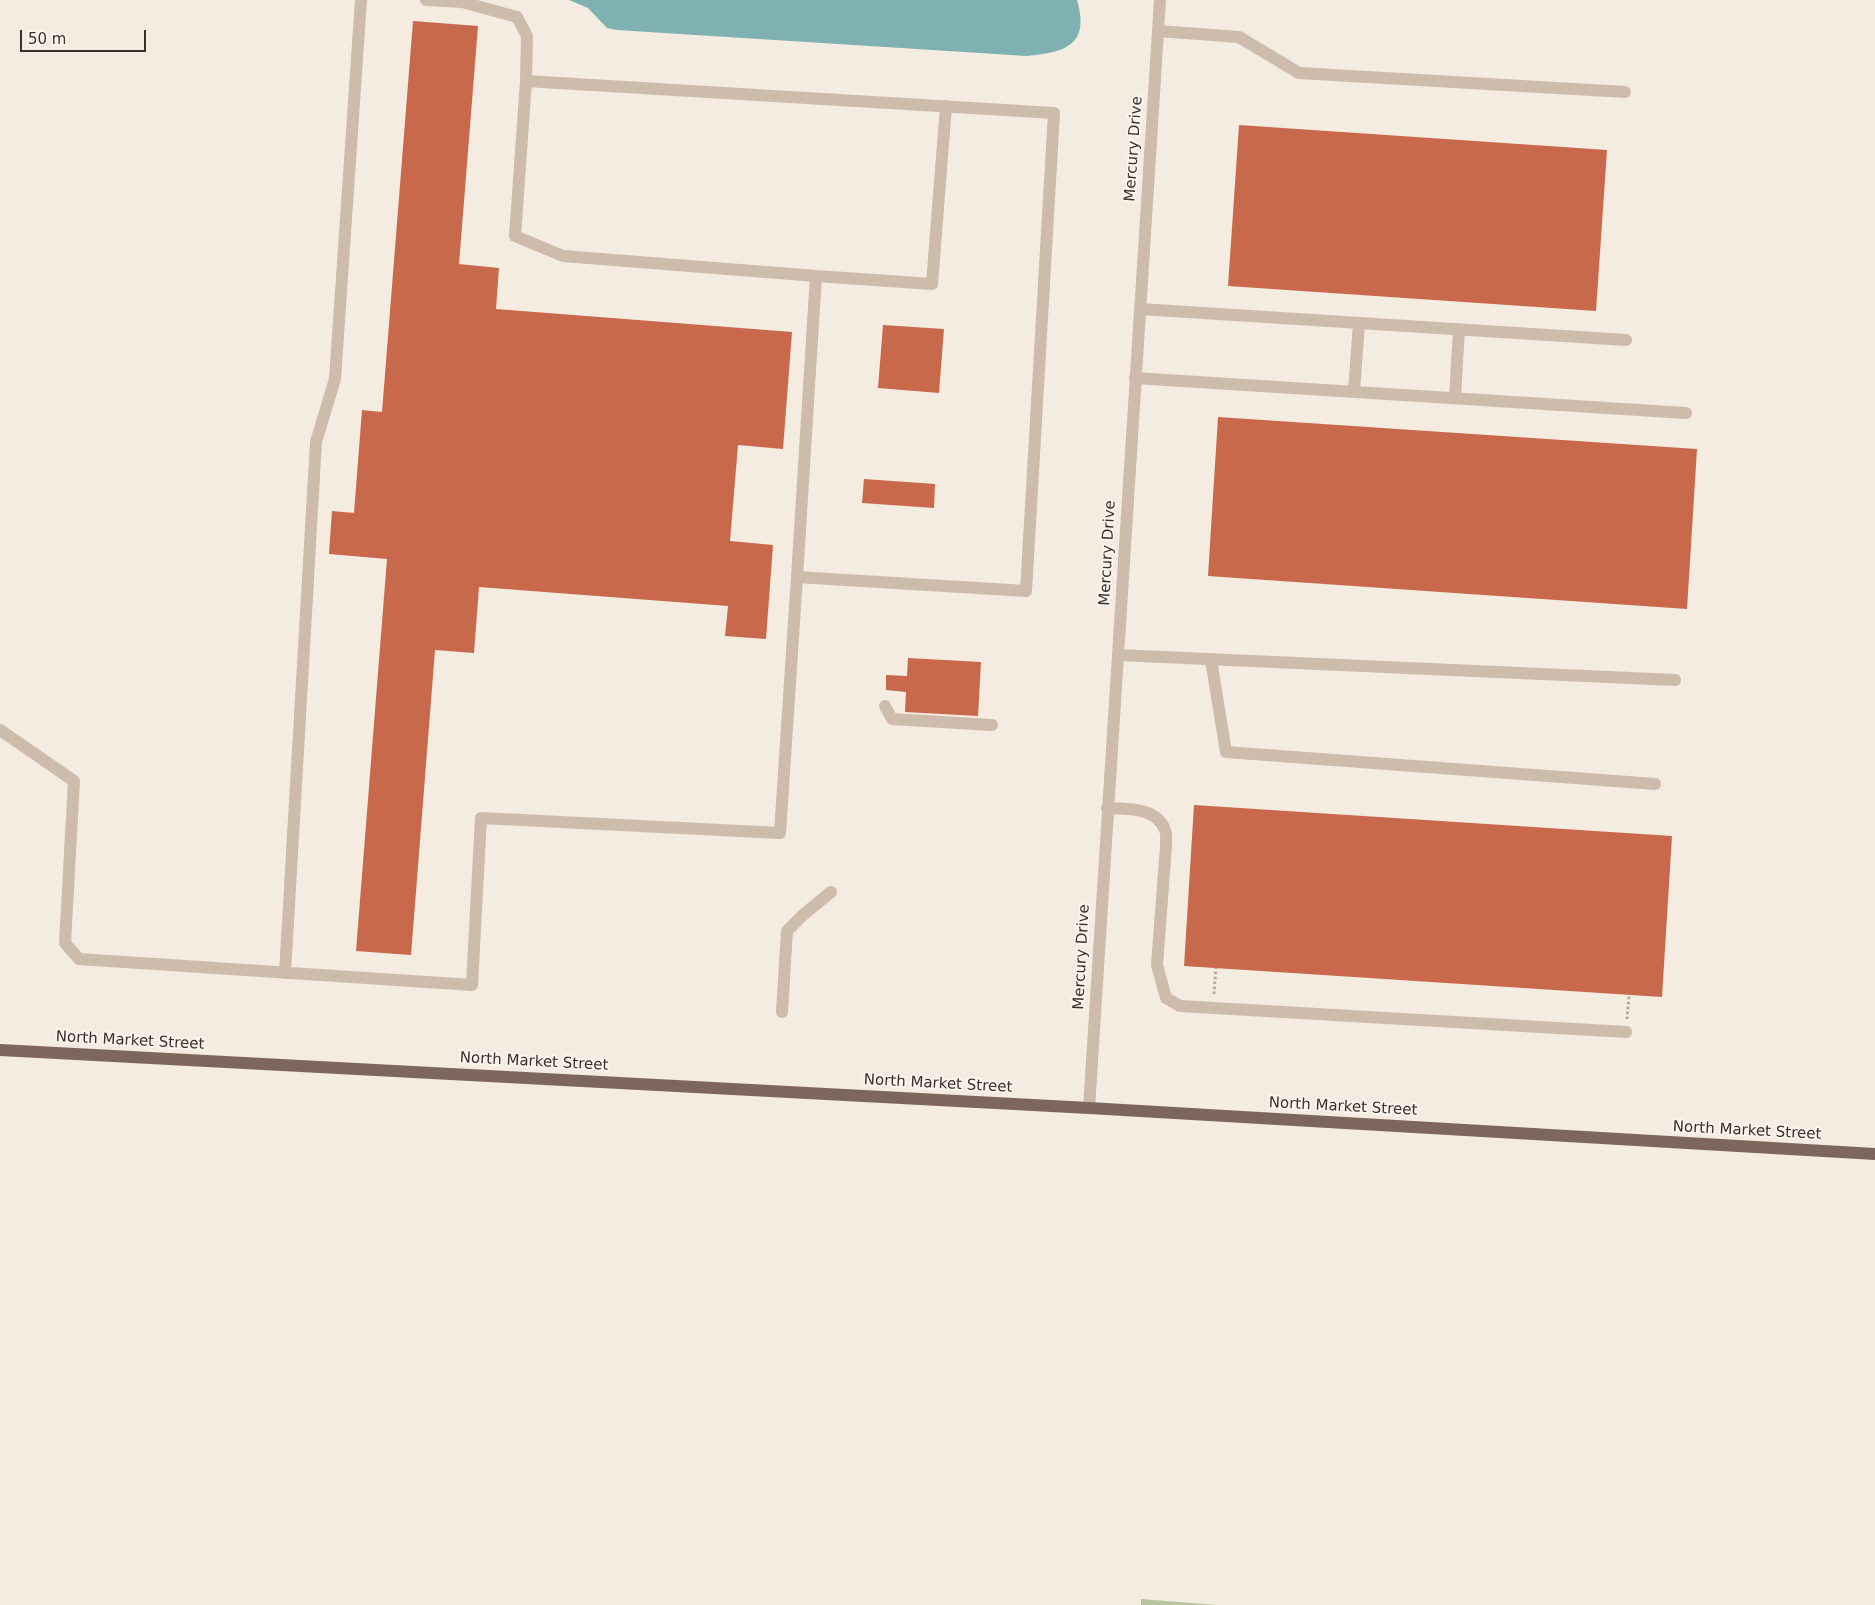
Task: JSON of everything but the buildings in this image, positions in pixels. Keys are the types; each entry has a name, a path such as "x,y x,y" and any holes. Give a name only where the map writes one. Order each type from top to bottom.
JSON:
{"main road":[{"name":"North Market Street","path":"0,1050 1089,1108 1875,1154"}],"street":[{"path":"285,973 316,442 335,379 361,0"},
{"path":"426,0 462,2 517,17 527,36 526,81 515,236 563,256 932,284 946,106"},
{"name":"Mercury Drive","path":"1089,1108 1160,0"},
{"path":"1158,31 1239,37 1299,74 1625,92"},
{"path":"526,81 1054,113 1026,591 797,577"},
{"path":"0,730 74,781 65,942 79,959 472,984 481,818 780,833 816,276"},
{"path":"1140,309 1626,340"},
{"path":"1354,391 1359,323"},
{"path":"1455,398 1459,329"},
{"path":"1135,378 1686,413"},
{"path":"1118,654 1211,660 1676,680"},
{"path":"1211,660 1226,752 1655,784"},
{"path":"885,706 892,719 992,726"},
{"path":"1107,808 1142,811 1156,816 1165,830 1166,846 1157,965 1166,998 1180,1006 1626,1032"},
{"path":"782,1012 787,931 831,892"}],"path":[{"path":"1213,1008 1216,968"},
{"path":"1626,1032 1629,995"}],"green space":[{"path":"1141,1599 1217,1605 1141,1605"}],"water":[{"path":"569,0 1077,0 1080,27 1072,43 1063,48 1053,52 1027,56 617,30 607,28 588,8"}]}
